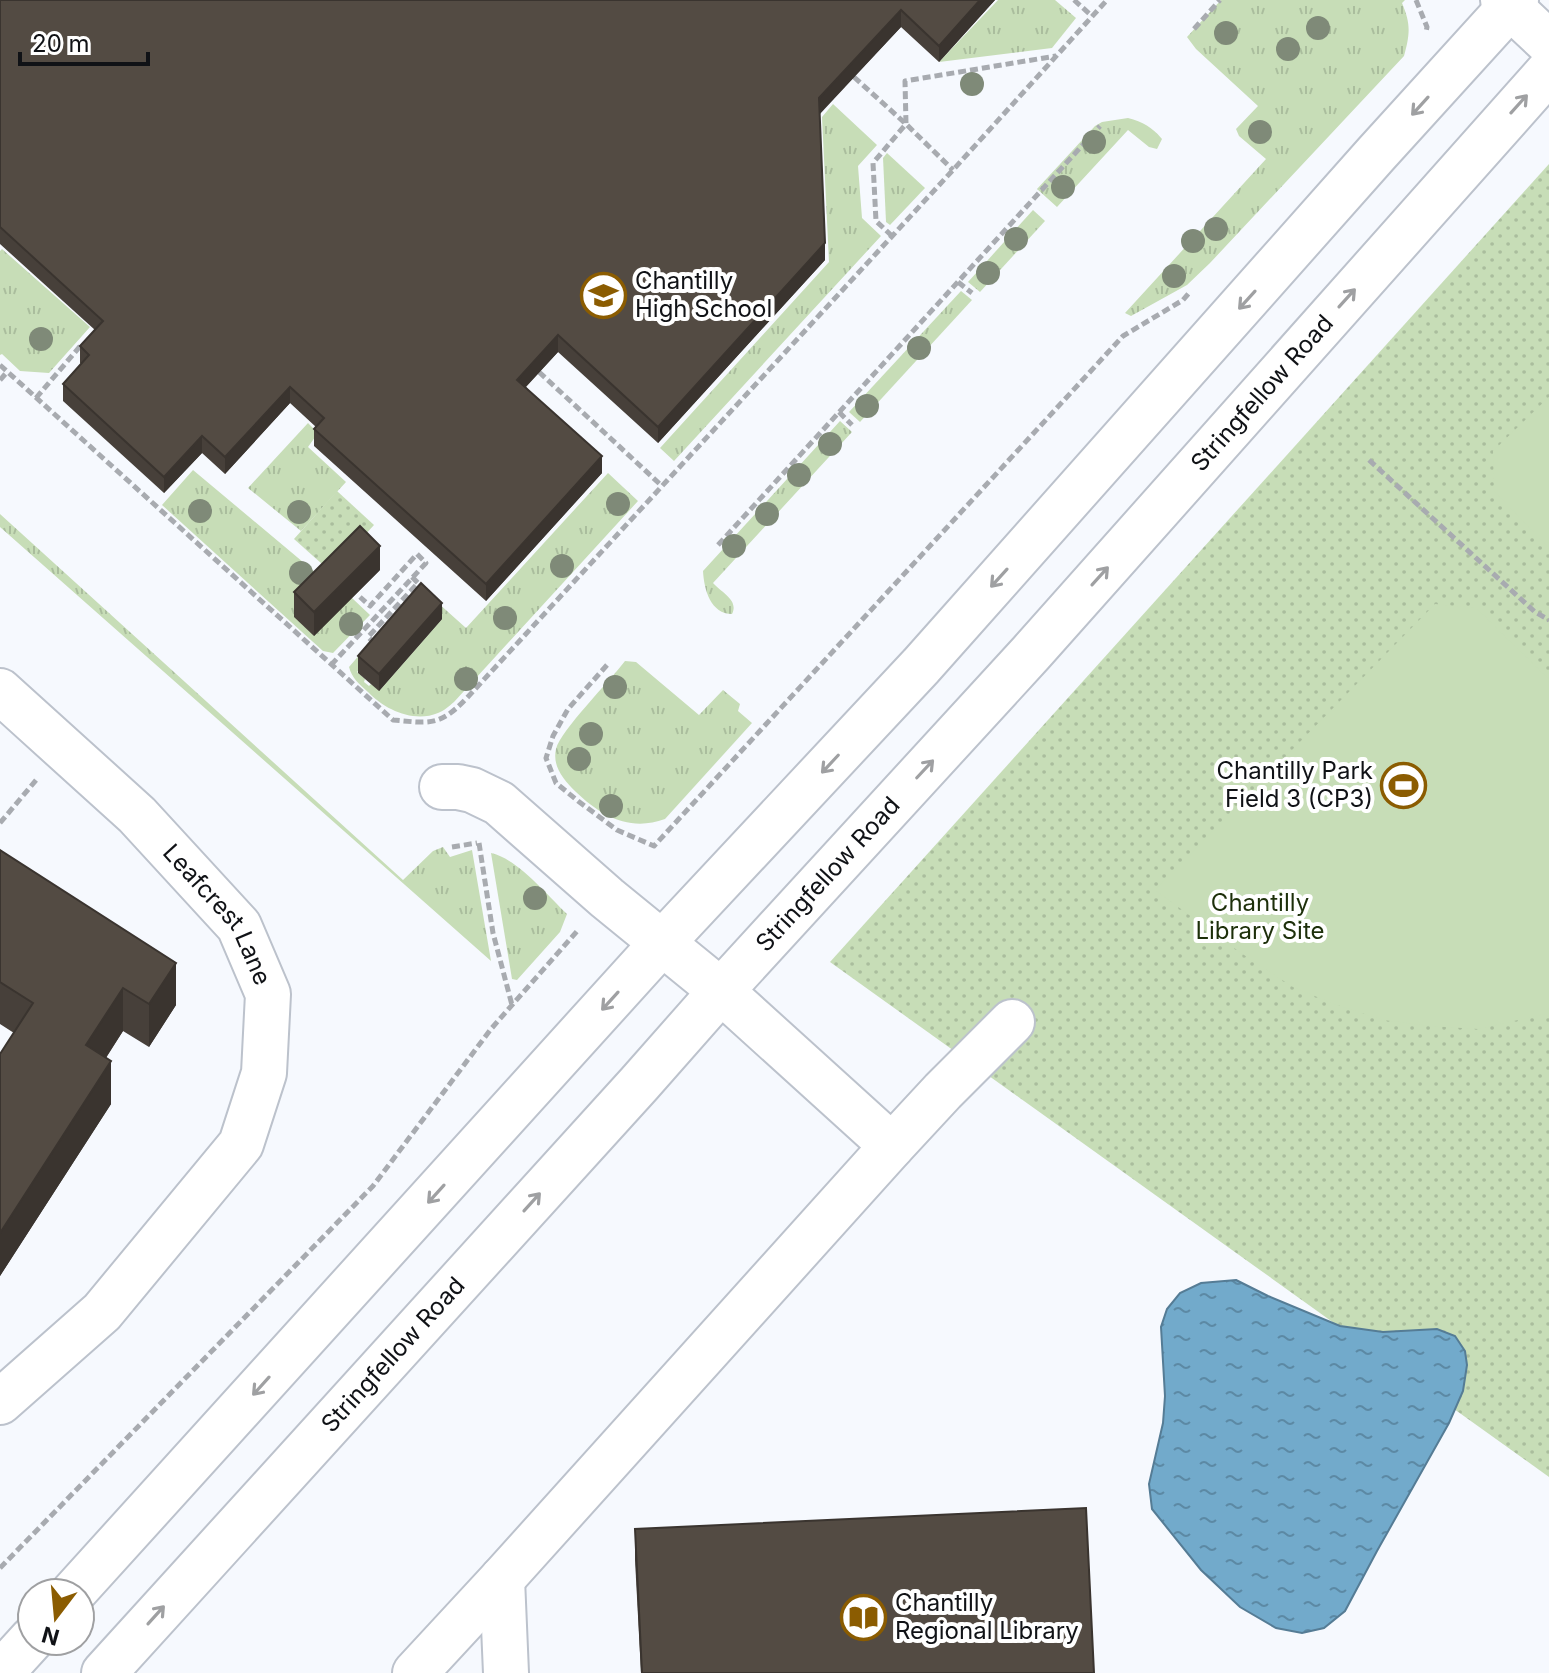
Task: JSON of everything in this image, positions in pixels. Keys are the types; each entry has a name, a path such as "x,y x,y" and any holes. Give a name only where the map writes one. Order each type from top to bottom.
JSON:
{"main road":[{"path":"87,1577 662,943 921,666 1510,2 1549,43"},
{"name":"Stringfellow Road","path":"104,1673 1031,653 1549,71"},
{"name":"Leafcrest Lane","path":"0,691 137,815 239,926 268,994 264,1073 241,1144 102,1312 0,1402"},
{"path":"442,787 472,790 499,803 607,898 721,991 892,1146"},
{"path":"415,1673 892,1146 1012,1022"},
{"path":"502,1579 506,1673"},
{"path":"1,1673 16,1656"}],"path":[{"path":"1074,0 1092,16"},
{"path":"0,365 393,720 429,723 451,715 1107,0"},
{"path":"1194,29 1220,0"},
{"path":"1416,0 1427,27"},
{"path":"892,236 876,221 873,163 906,124 905,81 1057,56"},
{"path":"854,77 953,170"},
{"path":"718,545 1100,126"},
{"path":"958,282 972,293"},
{"path":"607,665 568,709 553,736 546,758 556,783 578,801 617,830 654,846 1123,336 1183,300 1194,288"},
{"path":"36,398 84,342"},
{"path":"0,380 7,372"},
{"path":"539,372 662,486"},
{"path":"839,412 852,425"},
{"path":"1369,460 1535,612 1549,620"},
{"path":"360,597 370,606 417,554 426,563"},
{"path":"331,665 434,554"},
{"path":"376,644 368,637 418,583 412,577"},
{"path":"0,823 45,770"},
{"path":"478,843 493,933 512,1005"},
{"path":"452,847 478,843 492,849"},
{"path":"0,1568 373,1186 491,1029 584,923"}],"green space":[{"path":"998,0 1055,0 1076,18 1052,48 939,62"},
{"path":"1221,0 1405,0 1402,3 1409,29 1404,56 1187,285 1131,316 1125,313 1266,159 1239,136 1236,129 1258,106 1187,37"},
{"path":"833,104 877,145 858,166 862,218 881,236 674,461 660,448 829,262 822,117"},
{"path":"1128,118 1147,126 1162,139 1157,149 1149,147 1128,130 1057,207 1037,189 1095,126"},
{"path":"887,153 925,188 890,225 886,222 883,158"},
{"name":"Chantilly Library Site","path":"1549,164 1549,1477 830,962"},
{"path":"1033,210 1045,221 980,292 968,282"},
{"path":"2,249 90,327 49,373 20,371 0,355"},
{"path":"961,291 972,300 860,422 849,412"},
{"path":"1549,397 1549,548 1494,491 1493,451"},
{"path":"840,421 852,432 713,583 728,597 734,609 732,614 719,610 707,593 703,571"},
{"path":"308,423 318,433 308,447 346,482 301,531 248,488"},
{"path":"193,470 370,615 333,653 323,651 162,505"},
{"path":"608,473 638,501 448,707 429,716 400,713 383,704 356,681 349,667 368,645 376,651 357,672 369,686 371,684 380,690 441,620 428,594 466,628"},
{"path":"337,491 374,525 331,572 294,539"},
{"path":"0,514 403,880 433,851 443,847 450,857 472,850 491,961 0,527"},
{"name":"Chantilly Park Field 3 (CP3)","path":"1435,604 1476,608 1549,679 1549,1013 1478,1029 1383,1020 1293,987 1155,890"},
{"path":"625,661 636,662 699,715 723,690 740,704 738,711 752,723 665,819 652,823 628,822 606,815 567,783 555,756 567,730"},
{"path":"491,853 522,870 567,914 560,932 517,980 512,979"}],"water":[{"path":"1236,1280 1340,1326 1383,1332 1437,1329 1455,1336 1465,1351 1467,1365 1463,1391 1449,1423 1345,1611 1324,1628 1302,1633 1276,1628 1240,1607 1201,1570 1152,1509 1149,1484 1163,1423 1165,1396 1161,1327 1167,1309 1180,1293 1201,1283"}],"building":[{"path":"0,0 980,0 939,46 901,10 819,98 825,243 658,427 558,335 517,380 602,456 486,584 314,429 324,418 290,387 225,457 202,436 164,477 63,384 89,355 80,346 103,321 0,227"},
{"path":"360,526 380,546 314,612 294,592"},
{"path":"421,583 442,603 379,674 358,656"},
{"path":"0,850 176,963 149,1004 123,988 86,1045 111,1061 0,1233 0,1054 33,1003 0,982"},
{"name":"Chantilly Regional Library","path":"1086,1508 1094,1673 642,1673 635,1529"}],"place":[{"name":"Chantilly High School","path":"604,295"},
{"name":"Chantilly Park Field 3 (CP3)","path":"1404,785"},
{"name":"Chantilly Regional Library","path":"864,1617"}]}
